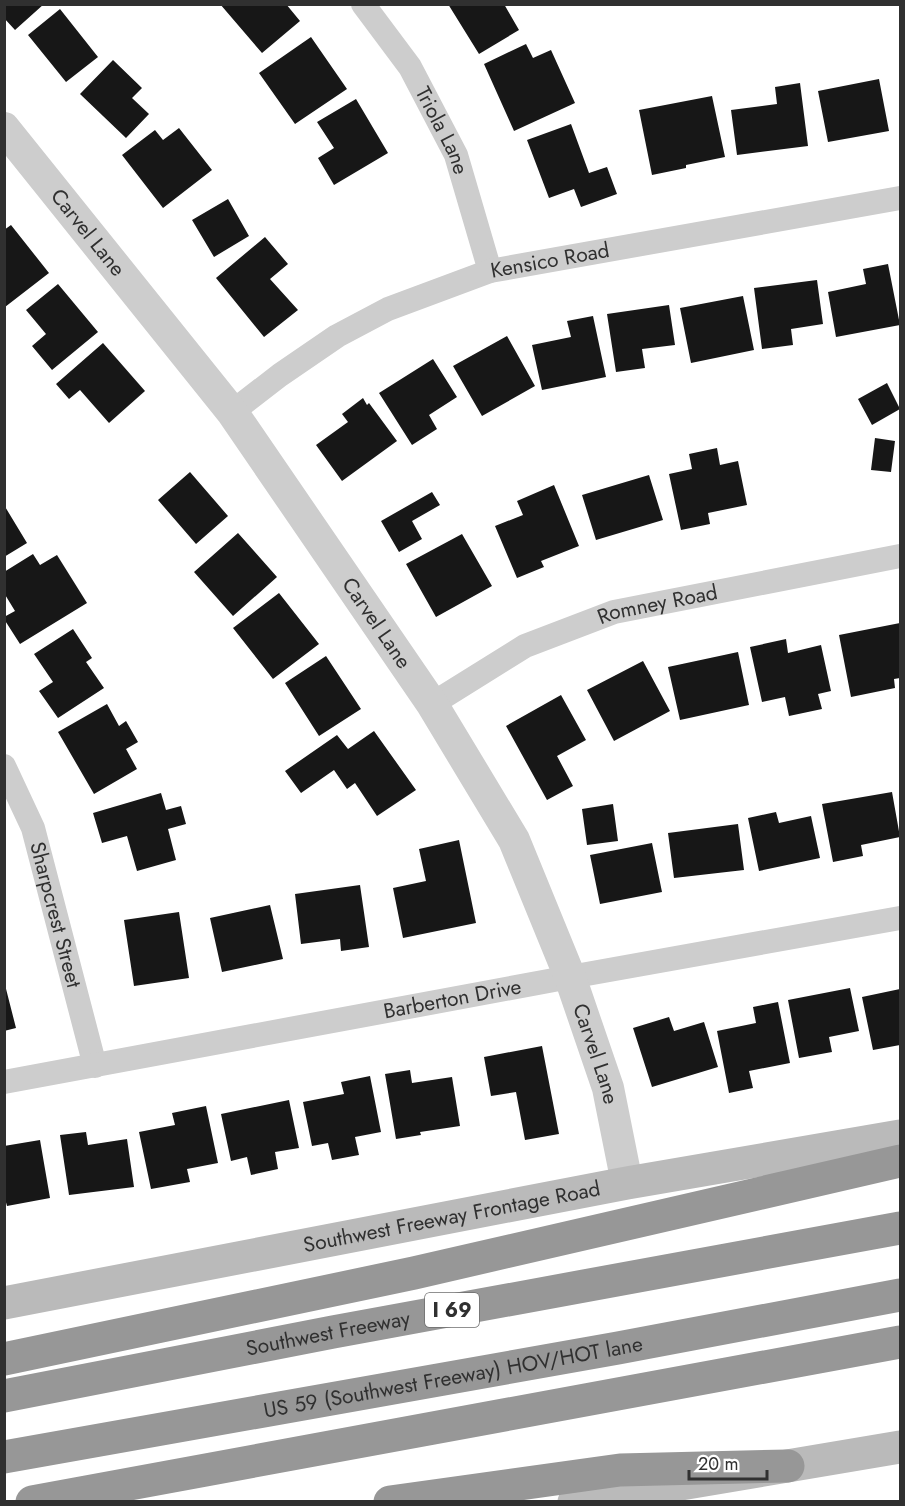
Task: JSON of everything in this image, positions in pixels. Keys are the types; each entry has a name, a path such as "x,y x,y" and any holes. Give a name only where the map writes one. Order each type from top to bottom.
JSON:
{"highway":[{"path":"4,1359 414,1273 900,1161"},
{"name":"Southwest Freeway","path":"4,1396 333,1332 900,1228"},
{"name":"US 59 (Southwest Freeway) HOV/HOT lane","path":"4,1457 618,1348 900,1295"},
{"path":"32,1502 900,1342"},
{"path":"390,1502 620,1470 788,1466"}],"main road":[{"name":"Southwest Freeway Frontage Road","path":"4,1303 627,1183 900,1136"},
{"path":"574,1502 900,1447"}],"street":[{"name":"Triola Lane","path":"363,4 410,67 456,155 490,271"},
{"name":"Carvel Lane","path":"4,128 232,412 432,704 514,840 570,976 608,1088 627,1183"},
{"name":"Kensico Road","path":"232,412 280,375 338,336 388,309 490,271 900,198"},
{"name":"Romney Road","path":"432,704 525,646 614,612 900,556"},
{"name":"Sharpcrest Street","path":"4,766 33,828 95,1066"},
{"name":"Barberton Drive","path":"4,1082 570,976 900,918"}],"building":[{"path":"4,4 44,4 15,30 4,18"},
{"path":"220,4 286,4 300,21 262,53"},
{"path":"448,4 504,4 519,30 479,54"},
{"path":"60,9 98,57 66,82 28,35"},
{"path":"311,37 347,89 295,124 259,73"},
{"path":"526,44 533,58 551,50 575,103 514,131 484,64"},
{"path":"113,60 142,88 132,98 149,114 126,138 80,94"},
{"path":"879,79 889,131 828,142 818,91"},
{"path":"800,83 808,146 737,155 731,110 777,104 775,87"},
{"path":"712,96 725,157 652,175 639,110"},
{"path":"356,99 388,153 334,185 318,158 334,148 317,122"},
{"path":"571,124 589,173 607,167 617,194 581,207 574,189 549,198 527,140"},
{"path":"179,128 212,170 163,208 122,155 155,130 163,140"},
{"path":"228,199 249,236 214,257 192,220"},
{"path":"11,225 49,273 5,307 4,230"},
{"path":"265,237 288,264 270,279 298,310 264,337 216,278"},
{"path":"888,264 900,325 836,337 828,292 866,284 863,269"},
{"path":"817,280 823,324 791,329 793,345 762,349 754,288"},
{"path":"58,284 98,332 52,370 32,346 46,334 26,310"},
{"path":"743,296 754,350 691,363 680,308"},
{"path":"669,305 675,345 642,349 645,368 616,372 607,314"},
{"path":"593,316 606,377 542,390 532,345 571,337 567,321"},
{"path":"507,336 535,386 482,416 453,366"},
{"path":"103,343 145,391 109,423 80,390 69,399 56,384"},
{"path":"433,359 457,397 429,415 437,429 412,445 379,393"},
{"path":"887,383 900,409 872,425 858,399"},
{"path":"363,398 397,441 342,481 316,445 348,422 342,414"},
{"path":"875,438 895,441 891,472 871,470"},
{"path":"717,448 720,465 738,461 747,505 708,513 710,524 681,530 669,474 692,469 689,454"},
{"path":"190,472 228,516 196,544 158,500"},
{"path":"649,475 663,520 596,540 582,495"},
{"path":"554,485 579,546 541,561 544,567 517,578 495,526 523,515 517,501"},
{"path":"432,492 440,505 412,521 422,539 399,552 381,521"},
{"path":"4,505 27,543 4,557"},
{"path":"238,533 277,577 233,616 194,572"},
{"path":"462,534 492,586 436,617 406,564"},
{"path":"33,554 40,565 57,555 87,603 20,644 4,619 15,611 4,593 4,572"},
{"path":"279,593 319,644 273,679 233,628"},
{"path":"900,623 900,678 894,679 895,688 851,697 839,635"},
{"path":"73,629 92,658 86,662 104,688 58,718 39,691 53,682 34,654"},
{"path":"786,639 788,653 821,645 831,691 818,694 822,709 789,716 785,697 762,702 750,647"},
{"path":"738,652 749,705 680,720 668,667"},
{"path":"326,656 361,709 319,736 285,683"},
{"path":"643,661 670,711 614,741 587,690"},
{"path":"561,695 586,740 557,756 573,786 547,800 506,726"},
{"path":"107,704 119,726 126,721 138,742 126,749 137,769 94,794 58,732"},
{"path":"374,731 416,790 377,816 355,783 347,789 334,770 301,793 285,771 337,735 348,749"},
{"path":"892,792 900,837 861,845 863,856 833,862 822,804"},
{"path":"161,793 166,810 181,806 186,824 168,829 176,860 137,871 127,836 102,843 93,813"},
{"path":"613,804 618,841 587,845 582,809"},
{"path":"776,812 779,823 811,816 820,858 759,871 748,818"},
{"path":"738,824 744,870 674,878 668,833"},
{"path":"459,840 476,923 403,938 393,888 426,881 419,849"},
{"path":"652,843 662,892 600,904 590,855"},
{"path":"360,885 369,947 341,951 340,939 301,944 295,894"},
{"path":"270,905 283,959 222,972 210,918"},
{"path":"179,912 189,978 134,986 124,920"},
{"path":"4,981 16,1028 4,1031"},
{"path":"850,988 859,1031 829,1037 832,1052 799,1058 788,1000"},
{"path":"900,989 900,1045 873,1050 862,997"},
{"path":"778,1002 790,1063 749,1071 753,1088 729,1093 717,1031 756,1023 753,1007"},
{"path":"669,1017 674,1031 704,1022 718,1067 652,1087 633,1028"},
{"path":"542,1046 559,1134 525,1140 516,1092 491,1096 484,1057"},
{"path":"410,1070 412,1083 452,1077 460,1126 420,1132 421,1135 396,1139 385,1074"},
{"path":"370,1076 381,1132 355,1137 359,1155 332,1160 328,1143 312,1146 303,1102 344,1094 341,1082"},
{"path":"289,1100 299,1148 275,1152 278,1169 251,1175 247,1157 231,1161 221,1114"},
{"path":"206,1106 218,1163 187,1169 190,1182 151,1189 139,1132 175,1125 172,1113"},
{"path":"86,1132 88,1145 127,1139 134,1187 69,1195 60,1135"},
{"path":"40,1140 50,1198 7,1206 4,1195 4,1146"}]}
